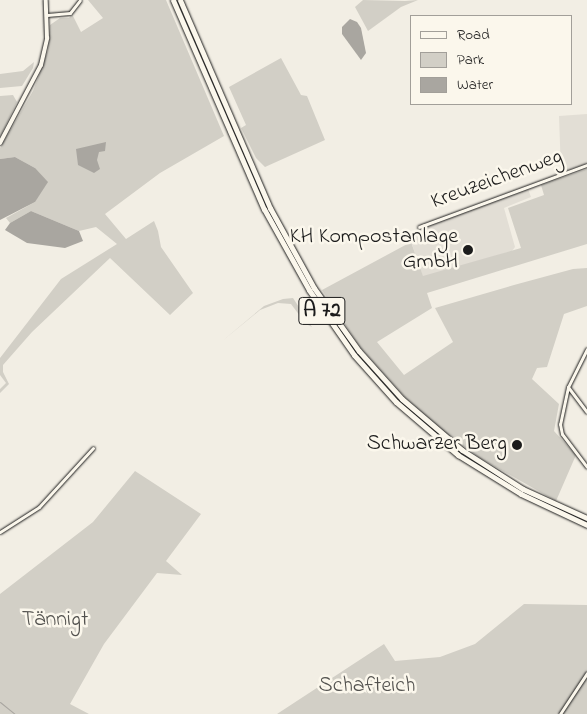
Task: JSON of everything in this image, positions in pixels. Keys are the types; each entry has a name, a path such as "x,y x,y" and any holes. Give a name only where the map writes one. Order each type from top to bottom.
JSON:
{"highway":[{"name":"A 72","path":"174,0 264,209 308,290 354,355 396,402 458,455 521,494 587,525"},
{"name":"A 72","path":"180,0 270,208 314,288 359,351 402,399 462,450 523,489 587,518"}],"main road":[{"path":"0,143 41,65 47,38 46,0"}],"street":[{"path":"47,15 68,14 80,0"},
{"name":"Kreuzeichenweg","path":"418,227 587,165"},
{"path":"587,349 568,387 560,420 560,428 587,467"},
{"path":"568,387 587,412"},
{"path":"0,532 39,507 93,448"},
{"path":"560,714 587,673"}],"shaded area":[{"path":"587,114 587,164 561,172 559,116"},
{"path":"528,189 531,197 504,208 515,247 512,251 423,277 412,244 421,228"}],"green space":[{"path":"88,0 166,0 224,136 160,173 105,214 126,239 154,221 161,247 193,293 170,315 110,258 32,332 3,365 3,372 9,384 0,393 0,389 6,383 0,375 0,358 61,279 117,244 96,227 79,231 31,211 10,223 6,218 35,202 35,168 15,157 0,159 0,148 33,91 48,50 50,25 60,18 69,18 72,14 81,32 103,18"},
{"path":"363,0 418,0 401,7 368,31 355,7"},
{"path":"281,58 301,95 307,96 325,140 265,167 256,158 241,128 246,125 229,87"},
{"path":"34,62 33,68 22,86 0,88 0,74 23,71"},
{"path":"13,95 17,102 0,137 0,96"},
{"path":"587,169 587,244 427,293 432,308 377,342 404,375 453,342 435,308 573,269 587,268 587,306 564,314 547,367 537,368 532,379 559,404 554,431 576,455 556,501 480,458 443,431 405,397 360,347 322,290 411,242 423,276 521,248 508,208 544,195 541,185"},
{"path":"293,298 312,327 306,324 291,304 278,303 260,310 221,342 264,306 283,299"},
{"name":"Tännigt","path":"135,471 201,514 166,561 182,575 157,573 104,644 70,704 89,714 0,714 0,594 93,522"},
{"name":"Schafteich","path":"524,604 587,605 587,714 277,714 384,644 395,661 440,657 475,644"}],"water":[{"path":"350,19 357,22 361,28 366,53 361,60 342,34 342,27"},
{"path":"106,142 105,151 99,152 97,160 100,169 94,173 78,165 76,149"},
{"path":"15,157 35,168 48,182 35,202 0,220 0,159"},
{"path":"31,211 79,231 83,241 65,248 27,243 5,230 10,223"}],"waterway":[{"path":"0,702 15,714"}],"place":[{"name":"KH Kompostanlage GmbH","path":"468,250"},
{"name":"Schwarzer Berg","path":"517,445"}]}
